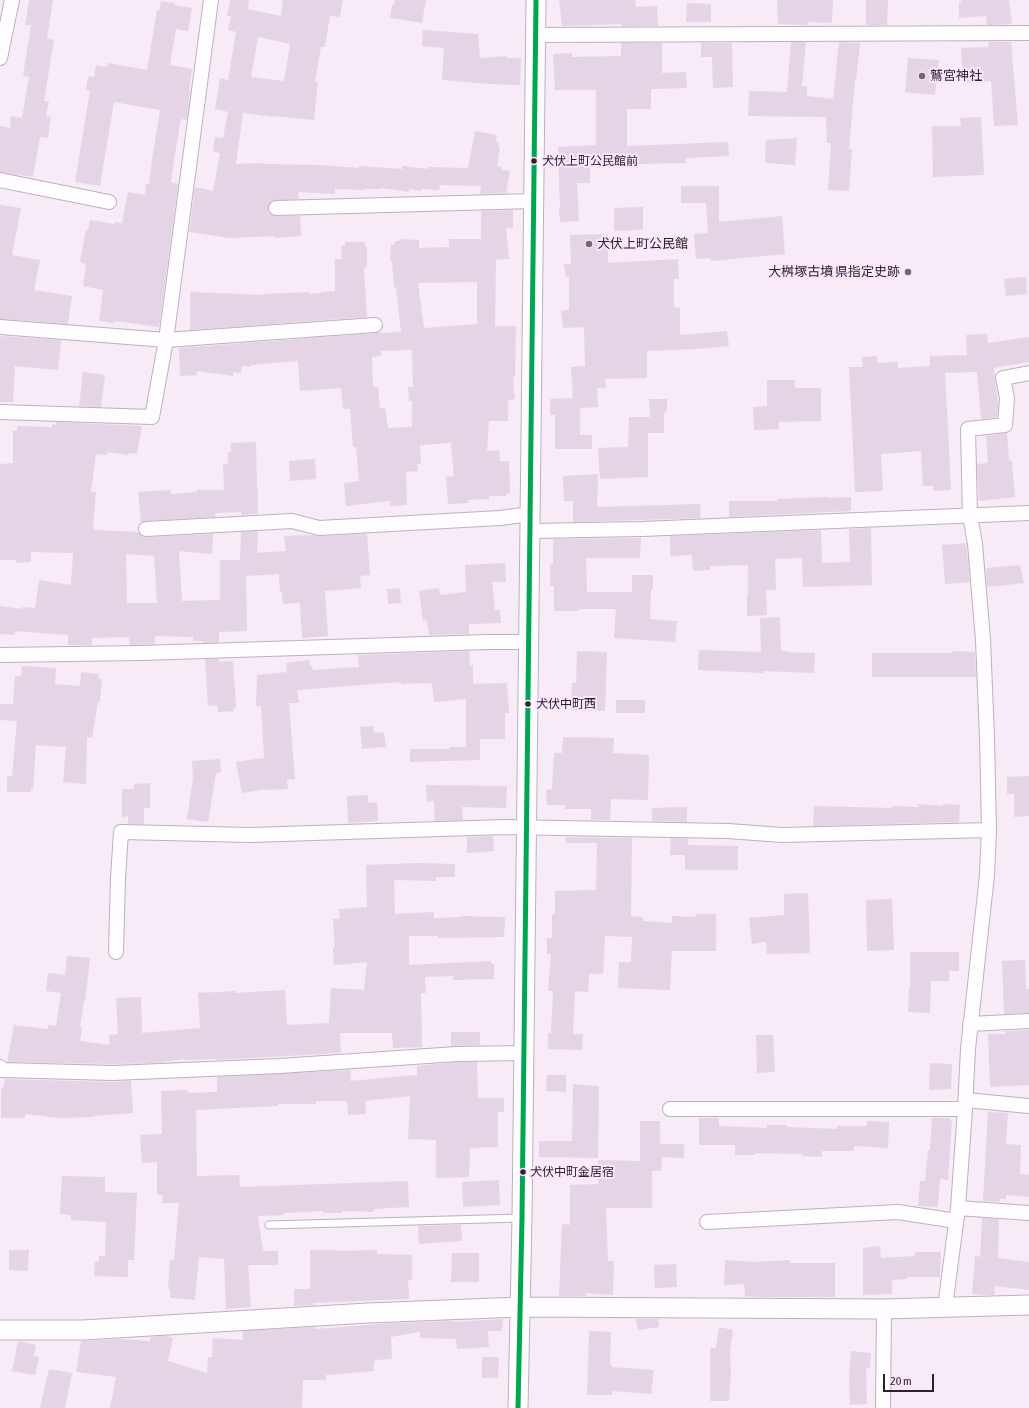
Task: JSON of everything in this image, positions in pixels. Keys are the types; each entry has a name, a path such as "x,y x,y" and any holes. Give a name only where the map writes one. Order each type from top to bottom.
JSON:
{"main road":[{"path":"518,1408 527,828 536,0"},
{"path":"0,1330 83,1330 368,1313 520,1308 884,1309 1029,1305"}],"street":[{"path":"0,58 12,0"},
{"path":"0,412 152,418 166,340 211,0"},
{"path":"536,35 1029,33"},
{"path":"0,180 109,202"},
{"path":"276,208 534,201"},
{"path":"0,327 166,340 374,325"},
{"path":"945,1307 957,1215 970,1024 987,875 989,830 983,640 975,544 970,515 968,429 1005,425 1007,398 1003,378 1029,373"},
{"path":"146,529 292,521 319,528 500,518 530,522 642,529 1029,513"},
{"path":"0,655 528,642"},
{"path":"116,952 121,832 250,835 480,827 728,831 782,835 989,830"},
{"path":"970,1024 1029,1021"},
{"path":"0,1067 2,1070 113,1072 280,1066 457,1054 524,1053"},
{"path":"670,1109 965,1105 1029,1106"},
{"path":"707,1222 898,1212 957,1215 1029,1213"},
{"path":"883,1408 884,1309"}],"lane":[{"path":"269,1225 522,1218"}],"building":[{"path":"29,0 53,0 47,39 54,40 44,101 49,101 46,116 51,117 48,138 40,137 33,177 0,172 0,126 10,128 11,116 22,118 29,77 23,76 31,25 25,25"},
{"path":"230,0 249,0 248,9 281,16 283,0 343,0 340,17 330,16 325,47 321,47 315,82 318,82 314,120 243,113 236,164 265,163 402,169 402,166 429,169 429,167 468,168 475,131 497,135 496,141 499,142 498,147 500,147 497,166 502,167 501,170 510,171 506,193 480,194 481,186 440,185 439,190 421,189 421,191 409,189 409,192 381,188 365,190 335,189 335,194 298,192 299,199 272,201 269,204 268,209 269,213 276,216 300,216 301,236 274,238 274,236 230,238 189,232 195,187 213,191 220,153 213,152 215,137 223,138 228,112 215,109 220,78 228,80 236,32 228,30 231,16 227,16","holes":["258,37 290,44 284,81 251,77"]},
{"path":"395,0 426,0 422,23 390,18 392,5 394,5"},
{"path":"559,0 635,0 636,7 657,6 658,26 621,26 621,24 562,26"},
{"path":"777,0 833,0 832,23 808,22 807,25 778,24"},
{"path":"866,0 888,0 887,25 866,25"},
{"path":"961,0 1009,0 1012,24 987,25 986,16 959,18 959,2 961,2"},
{"path":"161,1 192,8 188,31 176,29 170,65 192,69 187,120 181,119 171,182 178,184 159,327 115,321 115,323 99,321 103,290 83,286 86,264 80,262 86,230 88,231 90,220 115,224 115,222 122,223 128,192 145,195 146,184 149,184 160,110 114,102 100,186 75,182 90,91 86,90 88,76 94,77 96,65 107,67 108,63 147,70 157,10 159,11"},
{"path":"687,3 711,4 711,22 686,22"},
{"path":"423,30 478,34 480,58 507,56 507,58 521,58 520,85 442,80 444,48 422,46"},
{"path":"791,42 806,42 802,86 807,86 807,96 833,99 839,42 860,43 849,149 852,149 849,191 828,190 831,143 827,143 826,117 748,116 749,91 787,92"},
{"path":"988,42 1011,42 1018,125 994,126 991,81 963,83 961,48 989,47"},
{"path":"621,43 662,43 662,73 686,72 687,88 653,89 651,90 651,109 627,109 627,146 728,142 729,156 686,158 686,163 590,165 590,183 577,183 579,221 560,222 558,147 596,145 596,90 555,90 553,54 572,53 572,57 621,56"},
{"path":"701,43 732,43 733,87 713,88 712,57 701,57"},
{"name":"鷲宮神社","path":"908,58 939,60 935,95 905,92"},
{"path":"981,117 984,175 933,177 932,126 961,126 960,118"},
{"path":"797,138 795,165 765,163 766,140"},
{"path":"681,186 719,186 719,222 782,216 785,254 711,261 710,258 696,259 694,234 708,233 706,203 681,203"},
{"path":"0,205 21,208 12,255 40,260 34,290 72,296 68,324 0,319"},
{"path":"643,207 643,230 614,231 614,208"},
{"path":"513,210 513,228 506,228 509,259 496,260 495,326 516,326 515,377 513,377 515,399 508,400 508,421 489,421 487,451 499,450 500,461 509,461 510,493 506,494 507,496 489,496 489,499 468,500 469,503 448,504 446,477 454,476 451,443 420,445 421,464 417,464 418,471 406,472 407,505 390,506 390,501 346,506 344,483 359,481 356,447 353,447 350,409 343,409 341,388 300,391 298,361 251,365 250,367 242,366 241,373 233,372 233,376 197,371 197,375 180,376 179,348 401,332 396,287 394,288 392,261 390,261 391,244 394,245 395,241 399,241 399,239 419,240 419,248 449,247 449,239 481,239 481,211","holes":["477,282 477,324 424,328 418,283","412,350 413,387 408,387 409,401 412,401 412,427 388,428 385,408 380,408 378,387 373,387 372,357 381,356 381,351"]},
{"path":"608,234 608,263 678,259 679,279 674,279 674,307 680,308 680,335 727,331 729,346 647,351 647,378 605,379 606,388 597,388 598,407 580,408 580,435 592,435 592,449 555,449 555,415 550,415 550,399 573,398 571,367 585,366 584,327 563,328 561,311 569,310 569,277 566,277 564,264 571,264 570,235"},
{"path":"345,242 365,242 365,247 367,247 367,267 364,268 367,317 190,330 190,292 264,295 309,292 309,294 335,291 335,259 342,259 341,246 345,246"},
{"path":"1026,277 1027,294 1006,296 1004,279"},
{"path":"987,334 988,343 1029,337 1029,362 994,368 998,403 997,417 981,419 977,372 945,373 951,490 934,491 933,486 923,486 921,451 881,454 883,491 855,492 849,367 863,367 862,357 877,356 877,363 898,362 898,368 930,366 930,356 967,355 966,335"},
{"path":"0,336 61,340 58,370 15,366 13,402 0,402"},
{"path":"83,372 105,375 101,407 79,406"},
{"path":"767,380 795,380 795,388 821,388 821,421 779,422 779,429 754,430 753,407 767,406"},
{"path":"649,399 667,399 667,412 664,413 664,433 648,433 648,477 600,479 598,448 628,447 629,417 650,417"},
{"path":"56,422 142,426 137,454 128,453 128,455 107,452 107,455 96,454 91,492 96,492 93,527 94,530 138,532 142,536 146,537 213,534 212,554 179,551 182,601 220,600 220,560 240,560 241,532 258,531 257,553 286,551 284,536 367,534 370,575 360,576 361,588 325,591 328,636 302,638 300,603 283,604 282,592 280,592 279,574 246,576 247,631 219,632 219,642 203,643 203,641 193,641 193,637 155,636 155,644 130,645 129,637 92,638 92,645 68,645 68,635 15,631 14,635 0,634 0,606 21,609 22,607 35,608 39,580 71,585 73,553 31,552 31,562 16,563 16,560 0,560 0,464 13,463 13,431 17,431 17,426 52,427 52,424 56,425","holes":["126,554 154,556 157,603 127,603"]},
{"path":"1007,433 1009,461 1012,461 1015,497 979,501 977,464 988,463 986,436"},
{"path":"256,442 258,514 241,515 241,512 215,513 215,517 141,522 138,492 171,490 171,494 197,492 197,490 224,490 223,464 228,464 228,452 231,452 231,443"},
{"path":"315,459 316,479 290,481 289,461"},
{"path":"598,474 597,507 700,504 701,518 573,522 573,501 564,501 563,476"},
{"path":"851,497 851,511 729,517 729,501 777,501 777,499"},
{"path":"871,528 872,585 803,587 802,558 775,559 776,590 766,590 767,615 747,616 748,565 710,566 710,570 693,571 692,555 670,556 670,536 821,530 822,563 850,562 849,529"},
{"path":"641,538 640,558 586,558 587,592 632,592 632,575 653,575 650,619 677,621 675,642 614,638 616,609 554,611 554,586 550,586 550,565 553,564 553,539"},
{"path":"966,543 970,582 945,584 942,545"},
{"path":"505,563 506,582 492,582 495,610 500,610 501,623 469,624 469,634 429,635 427,620 423,621 419,591 439,588 440,595 466,592 465,565"},
{"path":"1020,565 1024,583 987,587 986,568"},
{"path":"400,588 401,603 388,604 387,589"},
{"path":"780,617 781,651 815,653 814,673 763,671 763,673 698,670 699,650 761,652 760,618"},
{"path":"469,651 470,666 473,665 473,684 507,683 509,713 505,713 505,739 480,739 480,760 410,762 410,749 449,749 449,747 466,747 466,699 434,702 432,683 401,684 401,682 297,690 299,703 289,703 295,779 287,780 288,789 267,789 242,793 236,762 264,758 261,706 256,706 257,675 287,672 286,663 309,660 310,666 312,666 313,670 359,667 358,655"},
{"path":"577,651 607,652 605,711 571,710 572,683 576,683"},
{"path":"952,651 975,652 976,677 872,677 872,653 952,653"},
{"path":"205,659 219,659 219,662 233,661 236,708 233,708 234,711 218,712 217,705 208,706"},
{"path":"22,666 56,668 55,684 80,686 81,672 99,674 99,679 102,679 100,702 98,702 92,738 87,737 86,784 63,782 66,747 36,745 33,789 31,789 31,792 7,792 7,777 12,776 17,721 0,720 0,704 13,704 15,676 21,676"},
{"path":"616,700 645,700 645,713 616,713"},
{"path":"373,726 374,733 384,732 386,747 362,749 360,727"},
{"path":"563,737 614,738 613,753 649,755 648,800 611,799 610,820 591,820 591,809 565,809 565,805 547,805 546,790 552,789 554,753 562,753"},
{"path":"220,759 221,772 216,773 208,822 187,819 193,778 192,761"},
{"path":"1029,776 1029,816 1014,817 1014,794 1007,794 1007,777"},
{"path":"150,783 150,808 144,808 144,824 128,824 128,816 122,817 122,789 134,789 134,784"},
{"path":"426,785 507,786 506,808 462,807 463,820 435,821 434,801 427,802"},
{"path":"368,795 368,803 377,802 378,821 348,823 347,796"},
{"path":"918,804 943,806 943,804 960,805 959,822 813,826 814,806 892,808 892,806 918,807"},
{"path":"687,807 687,822 652,821 652,808"},
{"path":"493,836 494,851 467,853 467,837"},
{"path":"566,837 632,838 631,916 643,917 643,921 672,923 672,916 696,917 696,914 716,914 716,951 672,951 670,990 618,988 619,962 631,962 632,937 605,936 603,974 589,974 588,992 575,991 573,1034 583,1034 582,1050 548,1049 548,1033 551,1033 553,991 548,991 551,954 547,954 547,938 552,938 552,914 555,914 555,891 596,890 597,843 566,843"},
{"path":"671,838 688,839 688,845 738,846 738,870 685,870 685,855 670,855"},
{"path":"416,863 455,864 455,877 436,877 436,881 394,880 395,914 434,912 434,918 462,916 505,917 504,937 438,938 438,936 409,936 409,965 491,961 491,964 494,964 494,979 453,980 453,976 425,977 426,993 421,993 422,1047 393,1048 392,1033 340,1033 341,1053 216,1060 184,1059 155,1063 113,1064 7,1062 14,1025 48,1029 48,1025 56,1026 61,993 46,991 48,973 65,975 67,956 90,958 85,1001 80,1027 82,1027 80,1041 110,1045 109,1035 118,1034 116,998 141,997 142,1033 200,1028 198,993 235,991 235,993 285,990 287,1025 329,1023 331,988 364,990 367,962 334,965 333,947 335,947 333,919 340,918 339,909 367,907 366,865"},
{"path":"808,893 810,953 767,954 766,942 752,944 749,918 784,915 784,894"},
{"path":"892,899 894,950 867,951 866,900"},
{"path":"910,952 959,952 959,971 949,971 949,981 931,981 930,1013 908,1012"},
{"path":"1025,960 1026,989 1029,989 1029,1013 1004,1014 1002,961"},
{"path":"1029,1030 1029,1085 990,1087 988,1034 1005,1034 1005,1031"},
{"path":"451,1032 480,1032 480,1045 451,1046"},
{"path":"756,1035 773,1035 775,1072 757,1073"},
{"path":"457,1062 477,1062 478,1098 504,1098 504,1112 498,1112 498,1147 470,1148 469,1177 436,1178 436,1140 408,1139 410,1096 365,1101 366,1114 348,1115 347,1101 316,1101 316,1104 278,1104 278,1106 196,1110 197,1176 239,1175 240,1187 408,1181 409,1207 374,1209 374,1212 342,1211 342,1213 323,1213 323,1211 258,1216 263,1251 278,1251 278,1265 248,1265 251,1307 226,1309 224,1259 199,1257 195,1300 170,1298 170,1289 168,1289 170,1259 174,1260 179,1203 162,1203 163,1195 157,1195 157,1162 142,1163 140,1135 162,1134 161,1091 187,1090 188,1093 217,1092 217,1077 351,1070 350,1081 417,1075 417,1066"},
{"path":"930,1063 952,1064 951,1089 929,1090"},
{"path":"547,1075 566,1075 566,1092 546,1091"},
{"path":"5,1079 113,1082 131,1081 133,1113 94,1117 59,1118 25,1114 25,1118 1,1118 1,1089 3,1088"},
{"path":"573,1084 599,1086 598,1158 539,1157 539,1141 572,1141"},
{"path":"988,1112 1008,1113 1006,1144 1021,1145 1020,1174 1029,1175 1029,1197 1006,1195 1006,1199 1000,1199 1000,1202 983,1201"},
{"path":"699,1118 719,1118 719,1126 767,1128 767,1125 787,1125 787,1127 837,1129 837,1126 867,1126 867,1121 889,1122 888,1148 854,1146 854,1151 822,1151 822,1157 802,1156 802,1154 755,1153 755,1155 735,1155 735,1145 699,1145"},
{"path":"932,1118 950,1118 950,1120 952,1120 948,1180 940,1179 938,1207 918,1206 920,1181 925,1181 928,1150 930,1150"},
{"path":"640,1121 660,1121 660,1144 684,1144 684,1158 662,1157 661,1171 652,1171 652,1208 606,1208 608,1261 614,1261 613,1295 586,1293 586,1296 559,1296 562,1224 570,1225 570,1185 598,1184 598,1160 640,1161"},
{"path":"62,1176 105,1177 105,1192 137,1193 134,1260 128,1260 128,1277 94,1276 95,1262 99,1262 99,1256 105,1256 106,1222 71,1220 71,1215 60,1214"},
{"path":"499,1180 500,1205 463,1207 462,1182"},
{"path":"982,1218 999,1219 998,1258 1029,1262 1029,1290 995,1286 994,1295 972,1294 975,1256 980,1257"},
{"path":"461,1225 462,1241 419,1244 418,1226"},
{"path":"880,1246 881,1258 915,1256 915,1252 941,1252 940,1277 907,1277 907,1279 892,1280 892,1294 863,1295 863,1248"},
{"path":"9,1250 29,1250 28,1271 9,1270"},
{"path":"310,1250 377,1250 377,1254 412,1255 412,1280 408,1280 409,1299 313,1303 314,1305 294,1306 294,1289 310,1289"},
{"path":"452,1253 479,1253 479,1282 451,1282"},
{"path":"725,1260 754,1262 790,1260 790,1263 835,1263 835,1297 745,1296 744,1284 724,1285"},
{"path":"676,1264 677,1287 655,1288 654,1265"},
{"path":"503,1319 502,1331 488,1331 489,1347 457,1349 456,1339 420,1338 420,1332 391,1337 392,1359 375,1360 373,1371 326,1375 326,1380 303,1380 302,1408 110,1408 116,1377 76,1372 81,1341 121,1339 150,1341 151,1337 166,1336 173,1338 168,1361 207,1373 208,1357 212,1357 213,1338 243,1340 243,1331 315,1327 315,1329 393,1323"},
{"path":"636,1319 658,1319 659,1327 638,1330"},
{"path":"719,1327 733,1330 730,1351 731,1373 729,1401 710,1401 710,1348 716,1348"},
{"path":"589,1331 611,1332 610,1365 612,1365 612,1367 654,1370 651,1394 612,1391 612,1395 587,1395"},
{"path":"18,1341 36,1345 34,1356 39,1357 35,1375 12,1371"},
{"path":"851,1351 871,1353 870,1368 866,1368 867,1404 850,1405 849,1377"},
{"path":"482,1357 499,1357 498,1378 482,1378"},
{"path":"49,1369 72,1373 65,1408 40,1408"}],"transit line":[{"path":"518,1408 522,1218 536,0"}],"place":[{"name":"鷲宮神社","path":"922,76"},
{"name":"犬伏上町公民館前","path":"534,161"},
{"name":"犬伏上町公民館","path":"589,244"},
{"name":"大桝塚古墳 県指定史跡","path":"908,272"},
{"name":"犬伏中町西","path":"528,704"},
{"name":"犬伏中町金居宿","path":"523,1172"}]}
